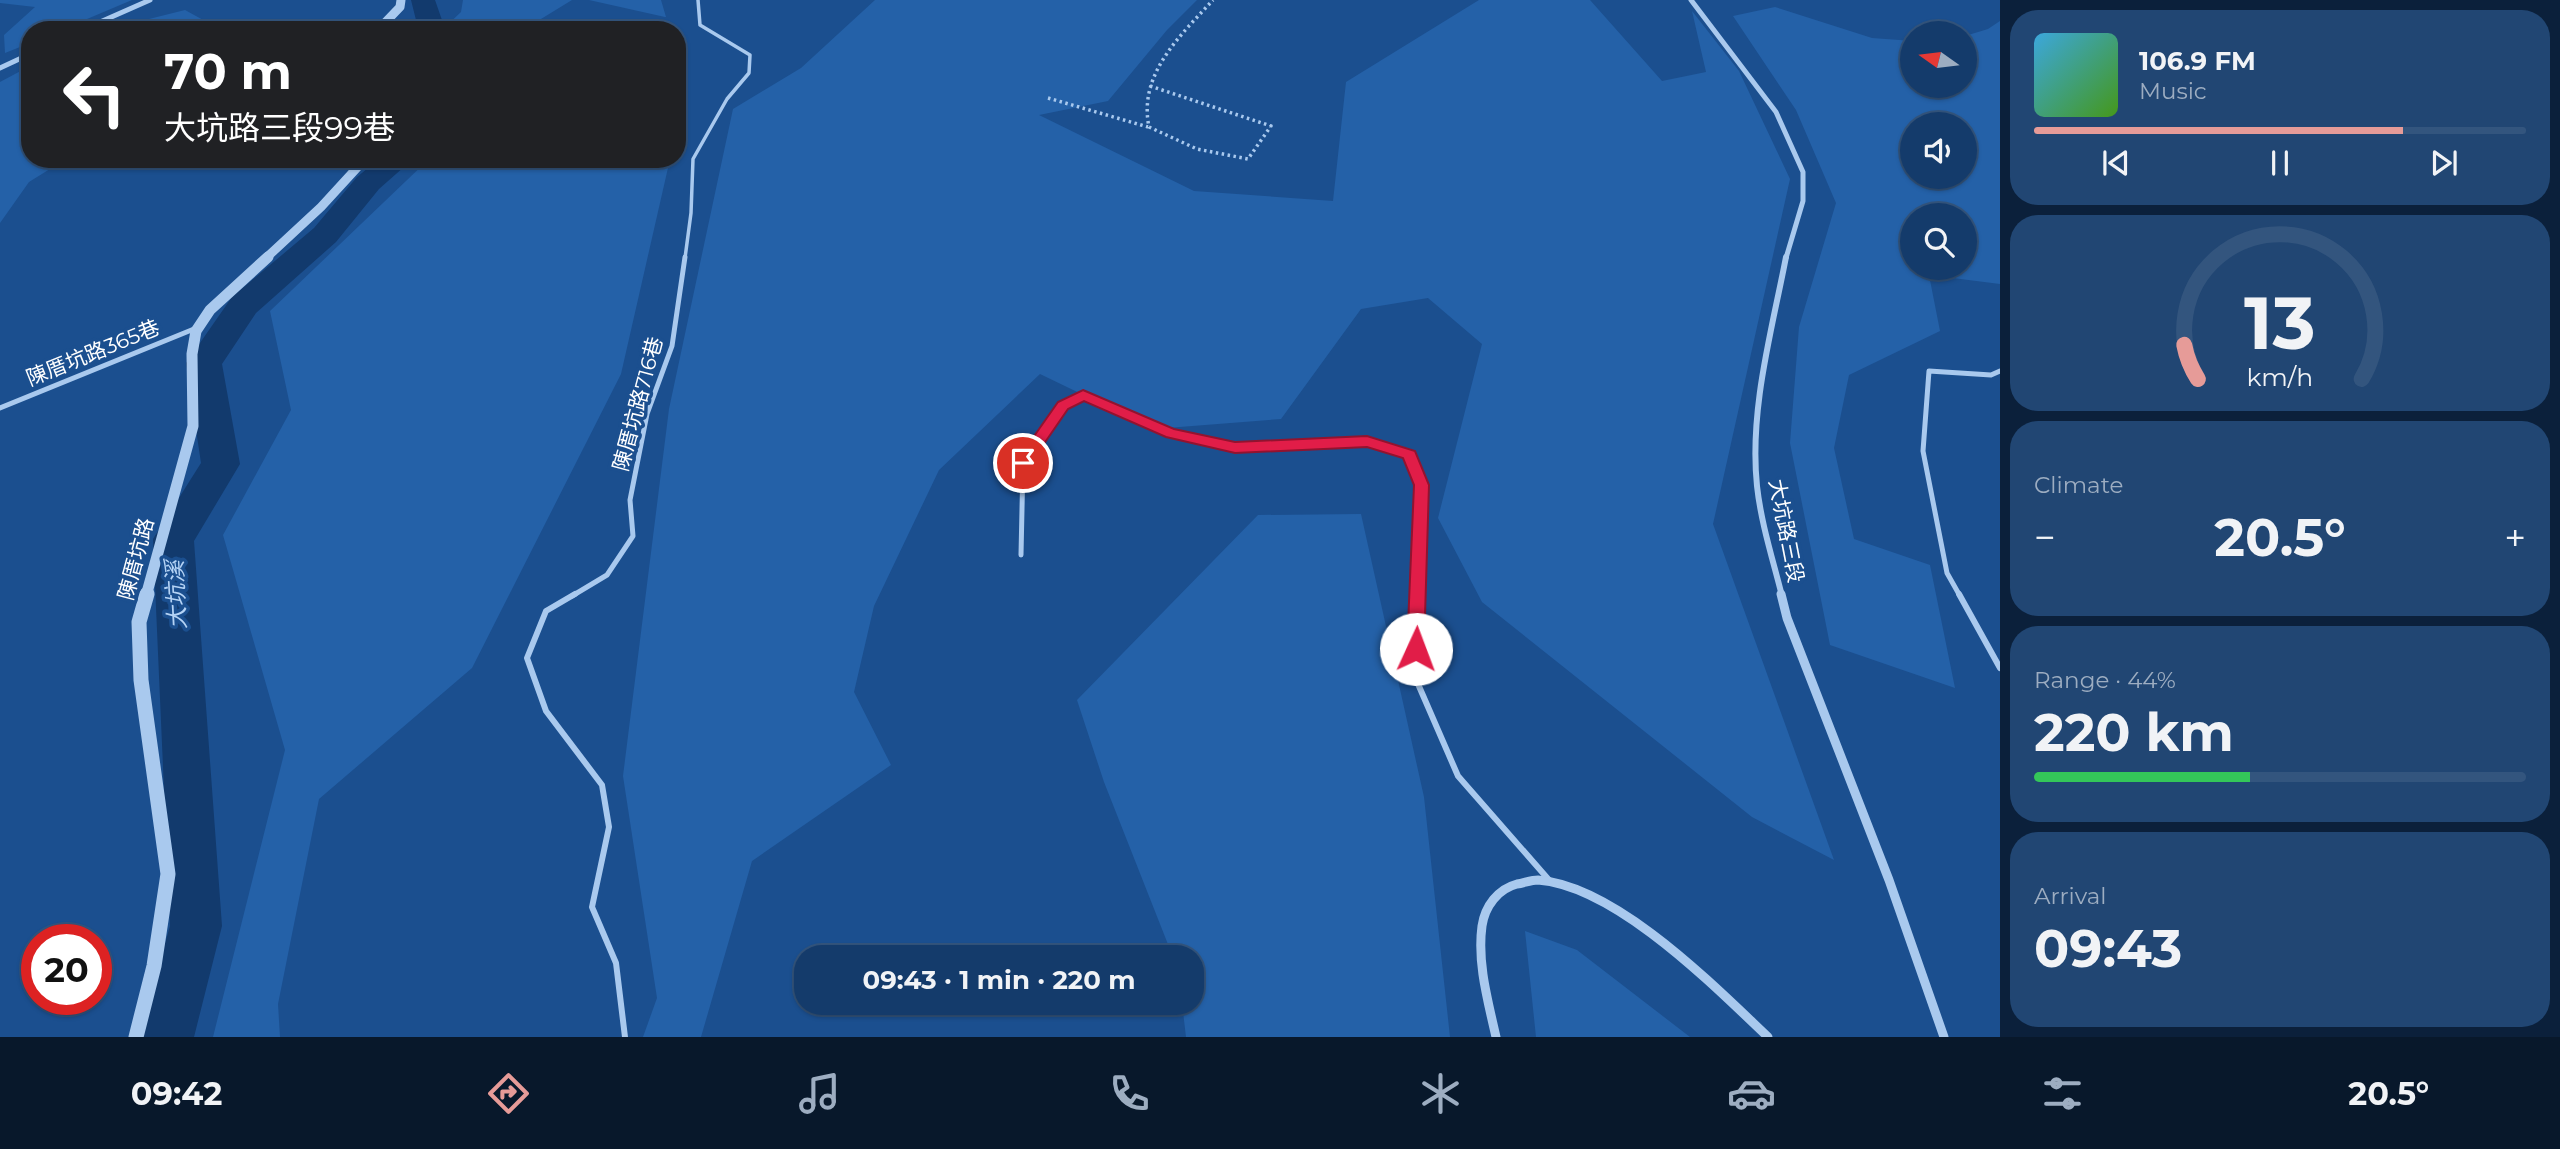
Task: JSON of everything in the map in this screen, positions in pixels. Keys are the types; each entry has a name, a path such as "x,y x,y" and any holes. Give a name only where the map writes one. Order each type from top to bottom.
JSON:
{"street":[{"path":"102,21 150,0"},
{"path":"387,21 400,7 401,0"},
{"name":"大坑路三段","path":"1691,0 1776,113 1803,172 1803,201 1789,242 1763,369 1757,425 1757,484 1787,618 1889,880 1944,1037"},
{"path":"0,68 21,58"},
{"path":"197,328 217,305 316,212 357,168"},
{"name":"陳厝坑路","path":"136,1037 154,966 168,874 141,680 139,622 193,426 196,402 191,352 197,328"},
{"path":"1496,1037 1482,970 1483,923 1496,893 1516,881 1542,877 1576,888 1626,914 1703,976 1768,1037"}],"lane":[{"name":"陳厝坑路716巷","path":"625,1037 616,963 592,907 609,827 602,785 546,711 527,658 546,611 607,575 633,536 630,499 647,414 671,346 691,213 693,159 727,99 749,73 750,55 700,25 698,0"},
{"name":"陳厝坑路365巷","path":"0,408 197,328"},
{"path":"2000,371 1992,375 1929,371 1923,451 1947,573 2000,668"},
{"path":"1021,555 1023,463 1063,405 1083,395 1171,434 1235,447 1367,441 1409,455 1421,485 1415,677 1458,776 1549,880"}],"path":[{"path":"1149,127 1147,117 1150,86 1170,48 1213,0"},
{"path":"1048,98 1149,127 1226,158 1248,159 1271,126 1150,86"}],"shaded area":[{"path":"0,0 132,0 82,21 21,21 21,47 5,53 4,35 35,7 0,3"},
{"path":"463,0 572,0 538,21 452,21 461,12"},
{"path":"589,0 661,0 666,17 665,17"},
{"path":"875,0 1197,0 1167,30 1108,101 1039,115 1194,191 1333,201 1346,82 1479,0 1590,0 1662,81 1706,72 1692,11 1739,71 1790,179 1713,524 1834,860 1752,817 1482,602 1438,518 1482,344 1428,298 1361,309 1281,419 1154,429 1040,374 939,470 874,606 854,692 891,765 752,861 701,1037 643,1037 657,998 623,776 669,409 733,109 801,68"},
{"path":"1775,7 1872,38 1900,40 1900,98 1978,98 1978,32 2000,21 2000,284 1968,280 1977,280 1977,203 1900,203 1900,280 1930,280 1940,331 1849,375 1834,448 1854,539 1930,565 1955,688 1830,645 1790,443 1799,327 1836,203 1796,110 1733,16"},
{"path":"185,10 205,21 141,21"},
{"path":"21,71 21,168 52,168 29,182 0,223 0,82"},
{"path":"420,168 668,168 621,374 472,668 319,799 278,1004 280,1037 213,1037 285,750 223,535 291,410 270,311"},
{"path":"1361,514 1424,797 1450,1037 1186,1037 1183,1015 1204,1015 1204,945 1168,945 1104,782 1077,700 1258,515"},
{"path":"1525,931 1577,950 1690,1037 1536,1037"}],"waterway":[{"name":"大坑溪","path":"423,0 429,21"},
{"name":"大坑溪","path":"166,1037 196,926 173,539 221,464 204,363 244,305 325,235 368,183 387,168"}],"route":[{"path":"1023,463 1063,405 1083,395 1171,434 1235,447 1367,441 1409,455 1421,485 1416,649"}]}
